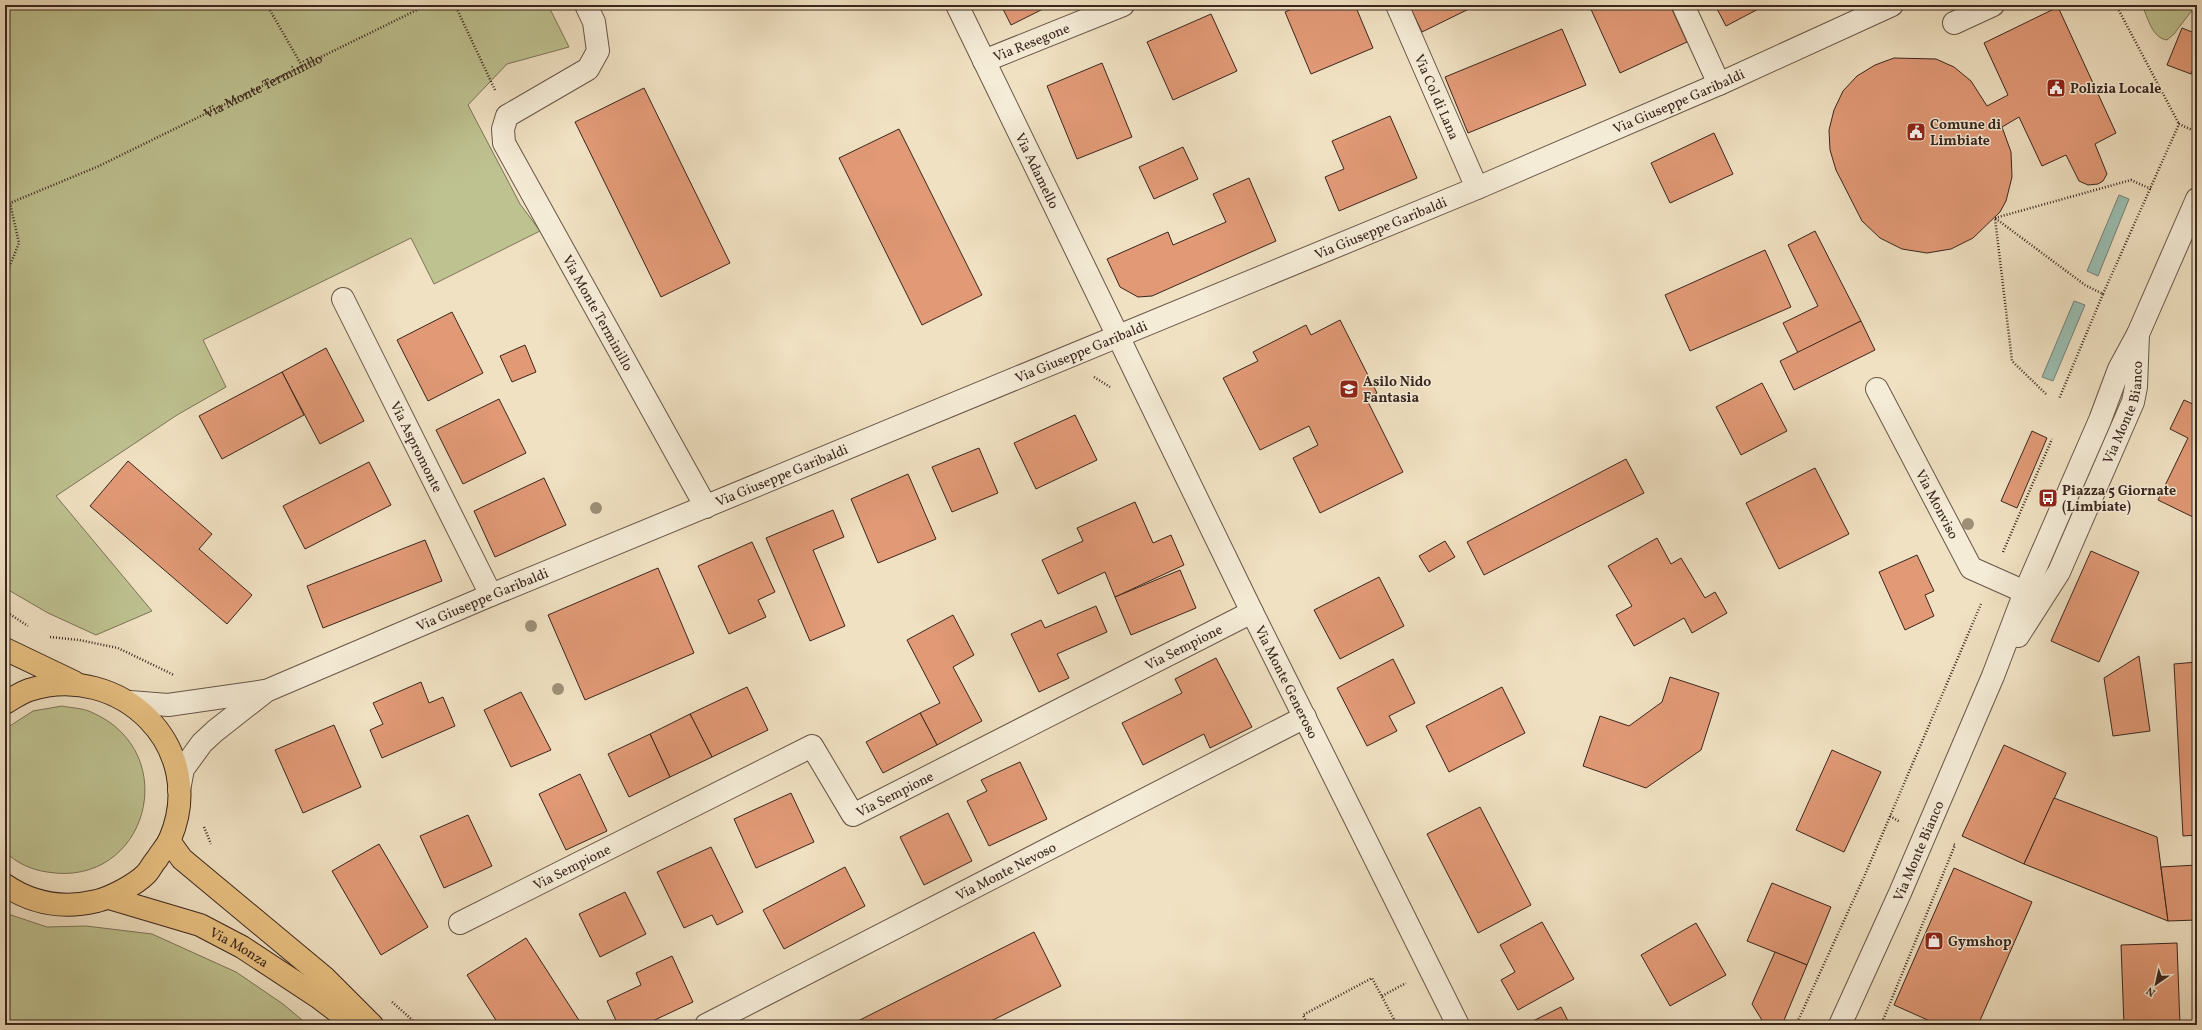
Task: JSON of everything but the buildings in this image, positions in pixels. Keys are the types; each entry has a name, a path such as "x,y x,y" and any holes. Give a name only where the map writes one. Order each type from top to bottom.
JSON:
{"main road":[{"path":"5,649 76,684"},
{"path":"5,704 27,691 50,685 76,684 104,689 130,702 149,718 165,741 176,766 179,790 178,816 169,841 146,874 109,898 80,905 48,904 20,895 5,885"},
{"name":"Via Monza","path":"169,841 182,859 325,978 372,1025"},
{"name":"Via Monza","path":"109,898 200,925 242,947 318,997 355,1025"}],"street":[{"path":"507,116 588,69 598,51 594,22 586,5"},
{"name":"Via Adamello","path":"957,5 1118,337"},
{"name":"Via Resegone","path":"984,61 1123,5"},
{"name":"Via Col di Lana","path":"1396,5 1477,188"},
{"path":"1683,5 1719,84"},
{"name":"Via Giuseppe Garibaldi","path":"179,790 183,769 202,743 214,731 266,691 490,595 1477,188 1719,84 1892,5"},
{"path":"1954,24 1993,5"},
{"name":"Via Monte Terminillo","path":"507,116 503,129 504,143 706,507"},
{"name":"Via Monte Bianco","path":"1840,1025 1900,893 1993,676 2025,592 2100,420 2119,369 2138,334 2195,205"},
{"name":"Via Aspromonte","path":"343,299 490,595"},
{"name":"Via Monte Bianco","path":"1993,676 2059,572 2128,414 2136,387 2138,334"},
{"name":"Via Monte Generoso","path":"1118,337 1252,612 1458,1025"},
{"name":"Via Monviso","path":"1877,389 1971,568 2025,592"},
{"name":"Via Sempione","path":"460,923 812,746 853,815 1252,612"},
{"name":"Via Giuseppe Garibaldi","path":"130,702 168,706 266,691"},
{"name":"Via Monte Nevoso","path":"706,1025 1305,717"}],"path":[{"path":"267,5 302,66"},
{"name":"Via Monte Terminillo","path":"10,202 98,166 427,5"},
{"path":"455,5 507,116"},
{"path":"2116,5 2179,124 2192,130"},
{"path":"2059,399 2103,294 2179,124"},
{"path":"1994,218 2131,180 2150,189"},
{"path":"5,208 10,202"},
{"path":"5,278 19,242 10,202"},
{"path":"1994,218 2086,285 2103,294"},
{"path":"1994,218 2012,361 2046,394"},
{"path":"1088,376 1095,377 1110,387 1113,391"},
{"path":"1796,1025 1864,877 2052,440"},
{"path":"5,611 32,629"},
{"path":"43,637 80,640 118,648 178,677"},
{"path":"204,819 203,826 212,846"},
{"path":"1308,1025 1303,1014 1372,978 1397,1025"},
{"path":"1382,996 1410,980"},
{"path":"389,1000 418,1025"}],"green space":[{"path":"5,5 548,5 569,47 507,64 468,105 520,204 540,231 434,284 411,238 203,340 226,387 177,415 56,496 152,611 96,635 48,613 5,588"},
{"path":"2142,5 2196,5 2174,34 2167,40 2158,36 2151,27"},
{"path":"62,706 91,712 120,731 138,756 145,785 142,813 130,839 109,860 81,872 47,872 36,870 14,859 5,851 5,729 33,711"},
{"path":"5,913 47,927 86,926 152,934 236,972 283,1004 308,1025 5,1025"}],"water":[{"path":"2119,195 2129,199 2098,276 2087,271"},
{"path":"2074,301 2085,305 2053,381 2042,377"}],"place":[{"name":"Polizia Locale","path":"2056,88"},
{"name":"Comune di Limbiate","path":"1916,132"},
{"name":"Asilo Nido Fantasia","path":"1349,389"},
{"name":"Piazza 5 Giornate (Limbiate)","path":"2048,498"},
{"name":"Gymshop","path":"1934,941"}]}
